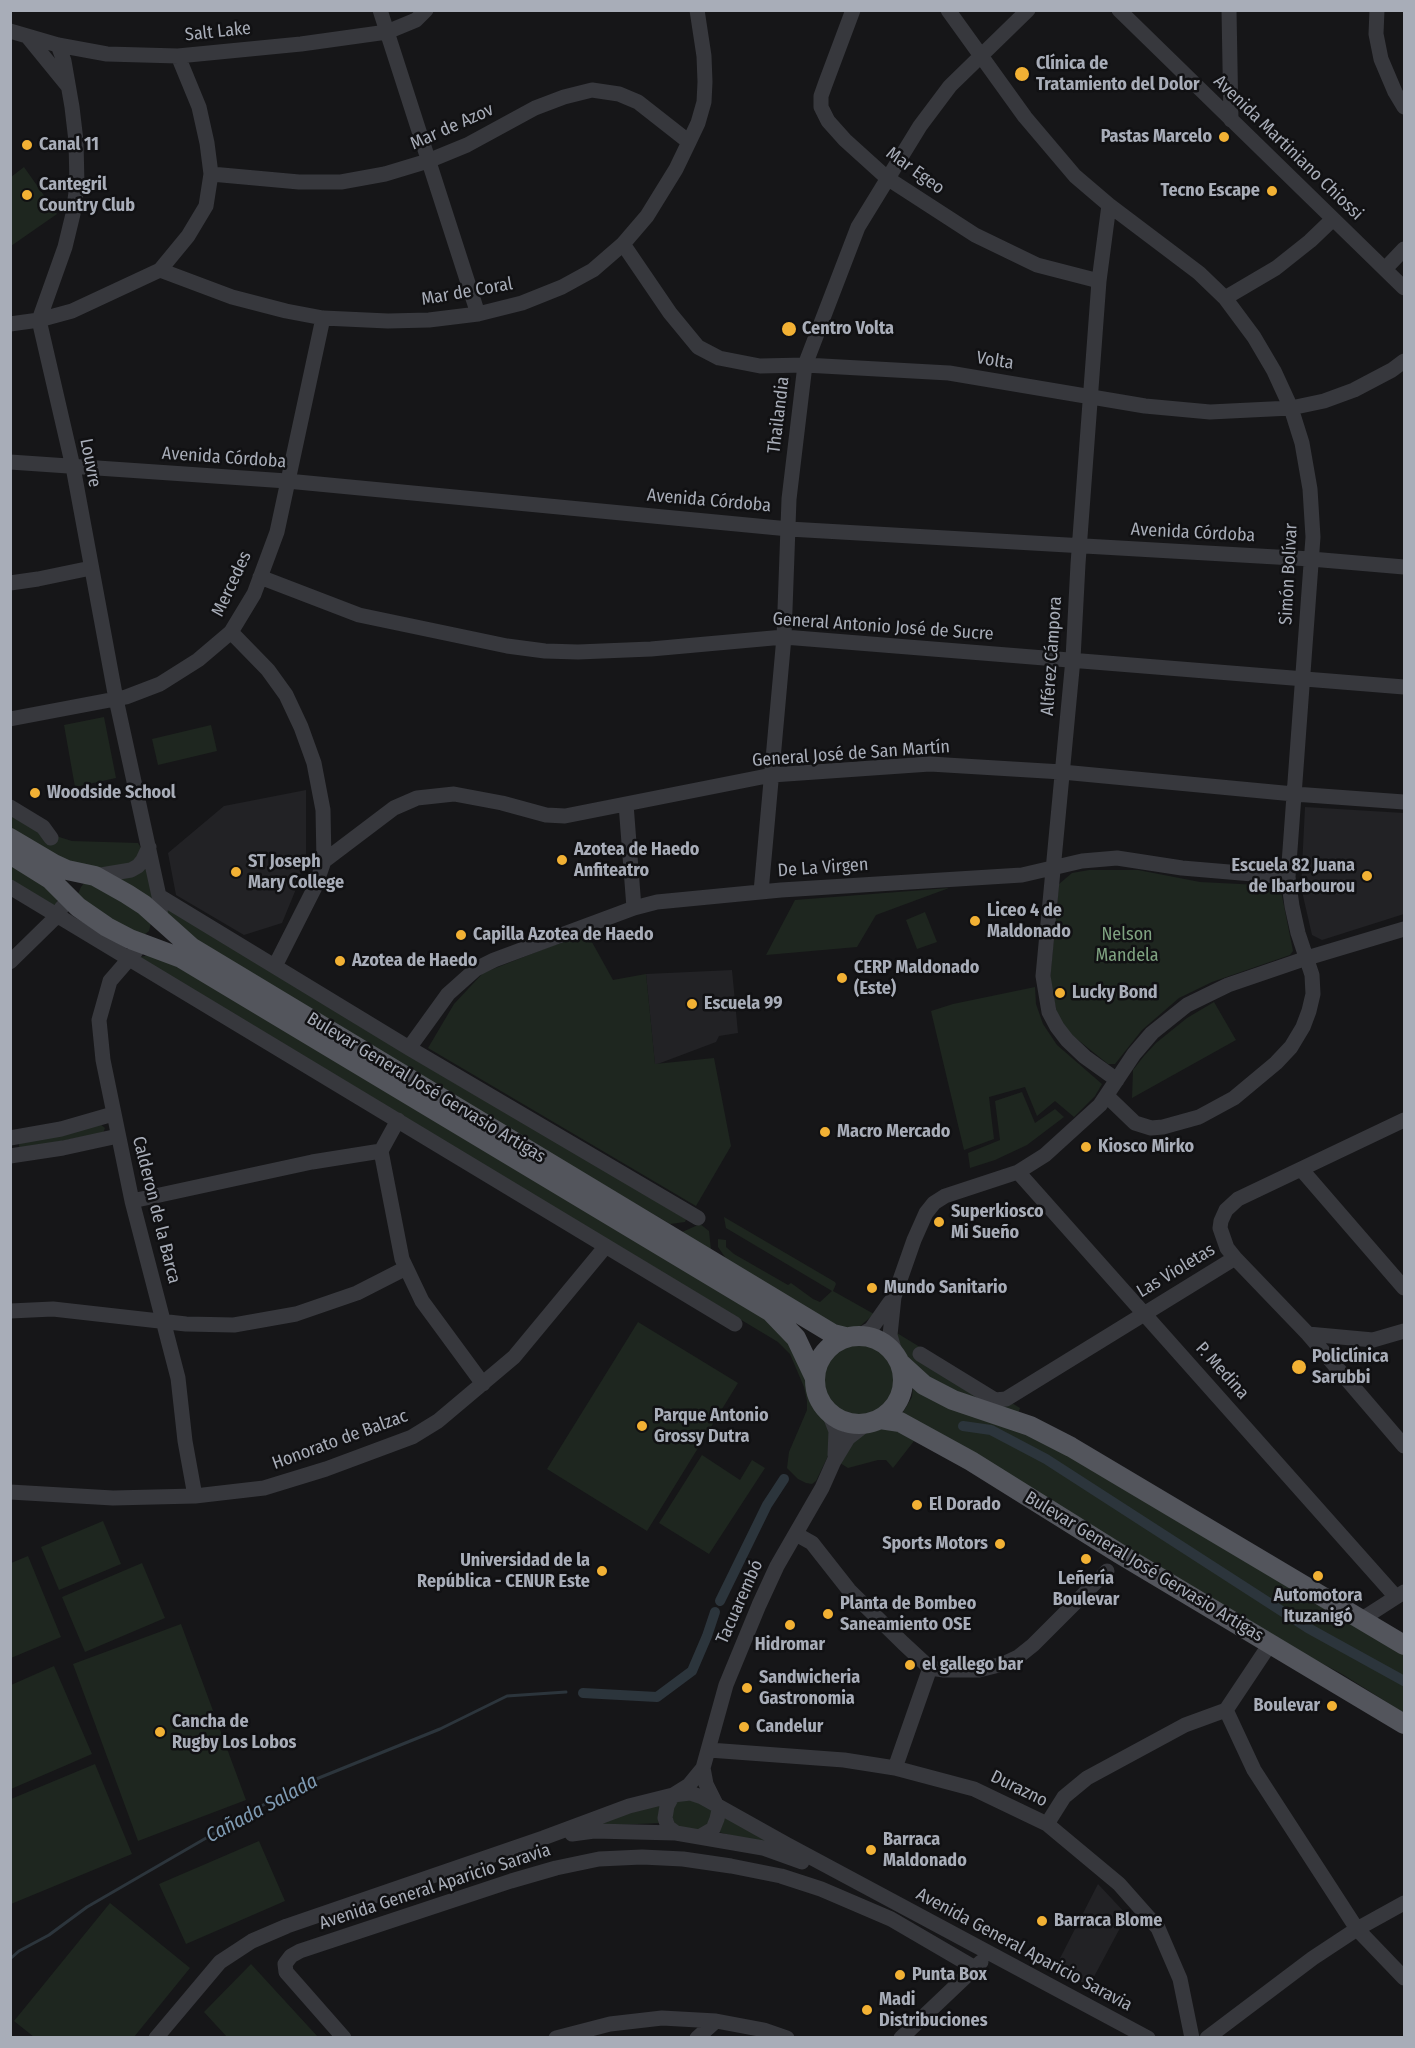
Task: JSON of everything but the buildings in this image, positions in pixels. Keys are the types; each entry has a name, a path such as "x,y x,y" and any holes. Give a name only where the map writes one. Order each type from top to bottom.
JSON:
{"main road":[{"name":"Bulevar General José Gervasio Artigas","path":"10,838 54,864 67,870 95,876 127,894 144,905 191,947 833,1334 852,1336"},
{"name":"Bulevar General José Gervasio Artigas","path":"10,854 43,874 92,917 129,939 136,951 182,958 771,1312 796,1338 814,1376"},
{"path":"68,896 78,881 95,876"},
{"path":"136,951 157,932 161,920"},
{"path":"898,1358 904,1376 900,1395 890,1412 873,1422 852,1424 840,1420 829,1413 820,1402 815,1390 814,1376 817,1364 824,1352 833,1343 852,1336 873,1337 885,1343 924,1385 953,1400 1030,1426 1071,1447 1404,1644"},
{"name":"Bulevar General José Gervasio Artigas","path":"873,1422 900,1422 971,1461 1120,1554 1404,1724"}],"street":[{"path":"380,10 478,314"},
{"name":"Salt Lake","path":"10,31 58,45 107,54 178,56 301,45 387,32 416,20 426,10"},
{"name":"Mar Egeo","path":"853,10 824,89 821,107 828,121 845,140 887,178 975,235 1037,265 1099,281"},
{"name":"Simón Bolívar","path":"948,10 1025,117 1075,176 1109,205 1176,254 1225,298 1254,337 1274,371 1291,408 1302,443 1310,489 1311,559 1288,877 1292,906 1312,975 1313,994 1309,1011 1291,1047 1276,1063 1234,1098 1199,1117 1151,1128 1135,1122 1108,1096"},
{"name":"Thailandia","path":"762,892 784,637 789,499 805,365 858,227 887,178 920,126 950,86 1028,10"},
{"name":"Avenida Martiniano Chiossi","path":"1119,10 1404,288"},
{"path":"1229,10 1231,120"},
{"path":"1377,10 1376,34 1381,59 1395,93 1404,106"},
{"name":"Mar de Coral","path":"160,270 232,297 286,311 322,318 388,321 429,320 478,314 522,303 562,287 593,270 623,244 647,216 676,168 698,123 704,92 703,12"},
{"path":"27,35 58,63 69,87 76,141 75,204 65,247 39,320"},
{"path":"58,45 58,63"},
{"path":"10,324 39,320 72,311 160,270 188,236 206,206 211,174 199,106 178,56"},
{"name":"Mar de Azov","path":"211,174 299,182 340,182 385,174 428,161 467,145 535,108 592,90 619,94 638,102 689,142"},
{"name":"Alférez Cámpora","path":"1109,205 1099,281 1073,659 1043,976 1049,1012 1067,1040 1085,1057 1117,1080"},
{"path":"1225,298 1276,268 1310,242 1333,219"},
{"name":"Volta","path":"623,244 670,313 698,347 718,358 760,366 805,365 949,373 1145,406 1210,412 1291,408 1324,401 1354,390 1392,370 1404,360"},
{"path":"1385,269 1404,249"},
{"name":"Mercedes","path":"10,719 116,699 160,684 198,660 231,632 254,594 276,532 322,318"},
{"name":"Louvre","path":"39,320 73,467 116,699 159,896 161,920"},
{"name":"Avenida Córdoba","path":"10,462 287,481 789,529 1311,559 1404,567"},
{"path":"10,583 91,568"},
{"name":"General Antonio José de Sucre","path":"260,577 359,615 536,650 578,652 622,650 784,637 1404,687"},
{"path":"231,632 268,670 286,695 314,763 323,810 324,861 315,887 275,966"},
{"name":"General José de San Martín","path":"324,861 394,808 417,798 454,794 502,803 546,816 565,816 772,775 930,764 1062,772 1404,802"},
{"path":"626,804 634,908"},
{"path":"10,807 43,827 51,838"},
{"path":"95,876 138,867 149,847"},
{"name":"De La Virgen","path":"409,1048 448,994 476,969 494,960 634,908 657,902 762,892 1022,875 1082,861 1117,858 1182,868 1288,877"},
{"name":"Bulevar General José Gervasio Artigas","path":"10,887 58,915 136,951 398,1120 735,1324"},
{"path":"10,962 58,915 68,896"},
{"name":"Bulevar General José Gervasio Artigas","path":"159,896 409,1048 698,1218"},
{"path":"898,1358 890,1335 894,1297 914,1240 933,1203 945,1196 1018,1172 1045,1155 1072,1133 1108,1096 1134,1054 1152,1033 1187,1005 1228,985 1404,929"},
{"name":"Calderon de la Barca","path":"136,951 110,981 99,1020 103,1060 132,1201 178,1378 185,1441 195,1496"},
{"path":"114,1114 61,1129 11,1133 13,1156 118,1136"},
{"path":"398,1120 381,1151 402,1259 422,1301 483,1384"},
{"name":"Las Violetas","path":"920,1354 995,1400 1006,1399 1235,1258 1227,1248 1220,1228 1226,1210 1238,1199 1403,1123"},
{"path":"132,1201 312,1162 381,1151"},
{"path":"1301,1169 1404,1288"},
{"name":"P. Medina","path":"1018,1172 1400,1594"},
{"name":"Honorato de Balzac","path":"10,1492 113,1498 195,1496 264,1488 326,1469 412,1437 438,1421 514,1357 606,1246"},
{"path":"1235,1258 1308,1334 1404,1446"},
{"path":"10,1311 53,1309 163,1321 234,1325 296,1314 357,1293 406,1268"},
{"path":"852,1336 871,1329 894,1297"},
{"path":"1308,1334 1373,1340 1404,1331"},
{"name":"Tacuarembó","path":"829,1413 836,1431 834,1461"},
{"name":"Tacuarembó","path":"674,1795 689,1785 703,1768 726,1685 777,1566 848,1438 873,1422"},
{"path":"796,1533 812,1543 849,1590 930,1668 944,1670 979,1670 1003,1664 1018,1657 1107,1571"},
{"path":"1362,1619 1400,1594"},
{"path":"1047,1824 1064,1797 1087,1778 1185,1725 1226,1710 1270,1644"},
{"path":"895,1768 930,1668"},
{"path":"1226,1710 1254,1770 1357,1929 1404,1978"},
{"name":"Durazno","path":"709,1750 844,1760 895,1768 974,1789 1047,1824 1119,1884 1158,1929 1180,1979 1192,2037"},
{"path":"701,1836 713,1829 718,1806 706,1784 703,1768"},
{"name":"Avenida General Aparicio Saravia","path":"156,2037 220,1962 252,1941 629,1806 690,1793 702,1797 882,1896 1148,2037"},
{"path":"674,1795 667,1806 665,1818 668,1827 676,1833"},
{"name":"Avenida General Aparicio Saravia","path":"543,1838 594,1831 676,1833 701,1836 763,1848 828,1872 882,1896"},
{"name":"Avenida General Aparicio Saravia","path":"344,2037 286,1972 285,1964 291,1956 300,1951 511,1881 599,1859 642,1857 683,1859 781,1876 821,1889 891,1919 975,1968"},
{"path":"1207,2037 1248,2005 1357,1929 1404,1903"},
{"path":"349,1905 357,1932"},
{"path":"901,2037 990,1954"},
{"path":"556,2037 636,2020 681,2018 716,2021 787,2037"},
{"path":"697,2037 716,2021"}],"shaded area":[{"name":"ST Joseph Mary College","path":"306,790 306,854 296,889 282,923 244,935 176,895 168,853 224,806"},
{"path":"1305,807 1404,813 1404,914 1322,940 1312,935 1301,887"},
{"name":"Escuela 99","path":"732,970 738,1033 719,1036 716,1042 655,1065 646,974"},
{"path":"1098,1884 1127,1915 1089,1986 1055,1968"}],"green space":[{"name":"Cantegril Country Club","path":"24,167 57,214 11,246 11,177"},
{"path":"104,717 116,778 75,787 64,725"},
{"path":"211,725 217,751 158,765 152,739"},
{"path":"10,813 56,836 72,841 138,843 141,848 137,862 100,871 65,861 11,832"},
{"path":"10,860 58,897 55,909 11,881"},
{"path":"148,860 159,909 113,877"},
{"name":"Nelson Mandela","path":"1089,870 1138,870 1200,882 1280,886 1293,951 1290,955 1212,982 1179,998 1142,1030 1115,1064 1108,1064 1068,1032 1057,1014 1050,979 1059,884 1072,873"},
{"path":"86,881 134,904 151,923 149,931 137,937 77,896"},
{"path":"949,888 876,915 857,947 766,955 795,900"},
{"path":"168,908 686,1219 685,1222 670,1224 245,973 170,921 166,911"},
{"path":"925,912 937,942 917,949 906,920"},
{"path":"588,935 613,980 646,974 655,1064 714,1058 731,1146 696,1206 428,1048 454,1004 483,973 554,945"},
{"path":"157,955 401,1097 781,1329 807,1374 814,1405 831,1429 830,1452 816,1481 812,1484 806,1483 798,1479 787,1468 789,1452 807,1410 807,1401 804,1387 790,1354 778,1342 138,957"},
{"path":"1035,987 1036,1004 1043,1024 1057,1045 1102,1084 1095,1096 1074,1117 1055,1101 1037,1116 1025,1087 989,1097 994,1139 964,1150 931,1011 953,1004"},
{"path":"1214,1002 1236,1040 1132,1098 1133,1070 1144,1056 1187,1018"},
{"path":"1022,1092 1035,1123 1055,1109 1064,1117 1027,1145 995,1160 970,1168 968,1153 1000,1140 995,1101"},
{"path":"100,1124 105,1128 103,1133 20,1149 19,1146 19,1143"},
{"path":"724,1217 835,1282 833,1291 874,1314 858,1328 847,1331 835,1330 727,1260 718,1247 718,1239 726,1240 726,1247 734,1254 788,1285 791,1283 813,1299 820,1302 832,1291 726,1228"},
{"path":"700,1224 709,1231 711,1250 680,1233"},
{"name":"Parque Antonio Grossy Dutra","path":"638,1322 738,1383 647,1531 547,1469"},
{"path":"892,1330 1020,1408 1018,1414 956,1397 913,1367"},
{"path":"861,1344 882,1350 892,1360 898,1381 892,1402 882,1412 861,1418 840,1412 830,1402 824,1381 830,1360 840,1350"},
{"path":"913,1387 1028,1430 1404,1654 1404,1713 1342,1674 1255,1628 902,1414 912,1397"},
{"path":"884,1428 896,1428 914,1441 893,1468 886,1460 848,1468 840,1463 858,1435"},
{"path":"702,1455 740,1480 752,1460 765,1468 709,1554 659,1523"},
{"path":"103,1521 121,1564 59,1590 41,1547"},
{"path":"28,1556 61,1637 11,1658 11,1563"},
{"path":"142,1563 165,1618 85,1652 62,1597"},
{"name":"Cancha de Rugby Los Lobos","path":"181,1624 246,1800 138,1841 73,1664"},
{"path":"54,1666 92,1754 11,1789 11,1685"},
{"path":"95,1764 132,1854 11,1904 11,1799"},
{"path":"680,1799 704,1802 713,1812 705,1830 676,1828 671,1813"},
{"path":"663,1802 661,1823 591,1826"},
{"path":"725,1815 796,1855 719,1832"},
{"path":"259,1841 285,1901 186,1944 159,1884"},
{"path":"110,1903 190,1968 134,2037 34,2037 14,2021"},
{"path":"251,1964 318,2037 227,2037 204,2012"}],"waterway":[{"path":"963,1426 991,1430 1046,1459 1308,1628 1404,1681"},
{"path":"720,1601 767,1505 784,1479"},
{"path":"583,1693 657,1697 692,1671 715,1612"},
{"name":"Cañada Salada","path":"10,1959 19,1951 49,1935 87,1907 289,1790 440,1729 507,1696 566,1692"}],"place":[{"name":"Clínica de Tratamiento del Dolor","path":"1022,74"},
{"name":"Pastas Marcelo","path":"1224,137"},
{"name":"Canal 11","path":"27,145"},
{"name":"Tecno Escape","path":"1272,191"},
{"name":"Cantegril Country Club","path":"27,195"},
{"name":"Centro Volta","path":"789,329"},
{"name":"Woodside School","path":"35,793"},
{"name":"Azotea de Haedo Anfiteatro","path":"562,860"},
{"name":"ST Joseph Mary College","path":"236,872"},
{"name":"Escuela 82 Juana de Ibarbourou","path":"1367,876"},
{"name":"Liceo 4 de Maldonado","path":"975,921"},
{"name":"Capilla Azotea de Haedo","path":"461,935"},
{"name":"Azotea de Haedo","path":"340,961"},
{"name":"CERP Maldonado (Este)","path":"842,978"},
{"name":"Lucky Bond","path":"1060,993"},
{"name":"Escuela 99","path":"692,1004"},
{"name":"Macro Mercado","path":"825,1132"},
{"name":"Kiosco Mirko","path":"1086,1147"},
{"name":"Superkiosco Mi Sueño","path":"939,1222"},
{"name":"Mundo Sanitario","path":"872,1288"},
{"name":"Policlínica Sarubbi","path":"1299,1367"},
{"name":"Parque Antonio Grossy Dutra","path":"642,1426"},
{"name":"El Dorado","path":"917,1505"},
{"name":"Sports Motors","path":"1000,1544"},
{"name":"Leñería Boulevar","path":"1086,1559"},
{"name":"Universidad de la República - CENUR Este","path":"602,1571"},
{"name":"Automotora Ituzanigó","path":"1318,1576"},
{"name":"Planta de Bombeo Saneamiento OSE","path":"828,1614"},
{"name":"Hidromar","path":"790,1625"},
{"name":"el gallego bar","path":"910,1665"},
{"name":"Sandwicheria Gastronomia","path":"747,1688"},
{"name":"Boulevar","path":"1332,1706"},
{"name":"Candelur","path":"744,1727"},
{"name":"Cancha de Rugby Los Lobos","path":"160,1732"},
{"name":"Barraca Maldonado","path":"871,1850"},
{"name":"Barraca Blome","path":"1042,1921"},
{"name":"Punta Box","path":"900,1975"},
{"name":"Madi Distribuciones","path":"867,2010"}]}
